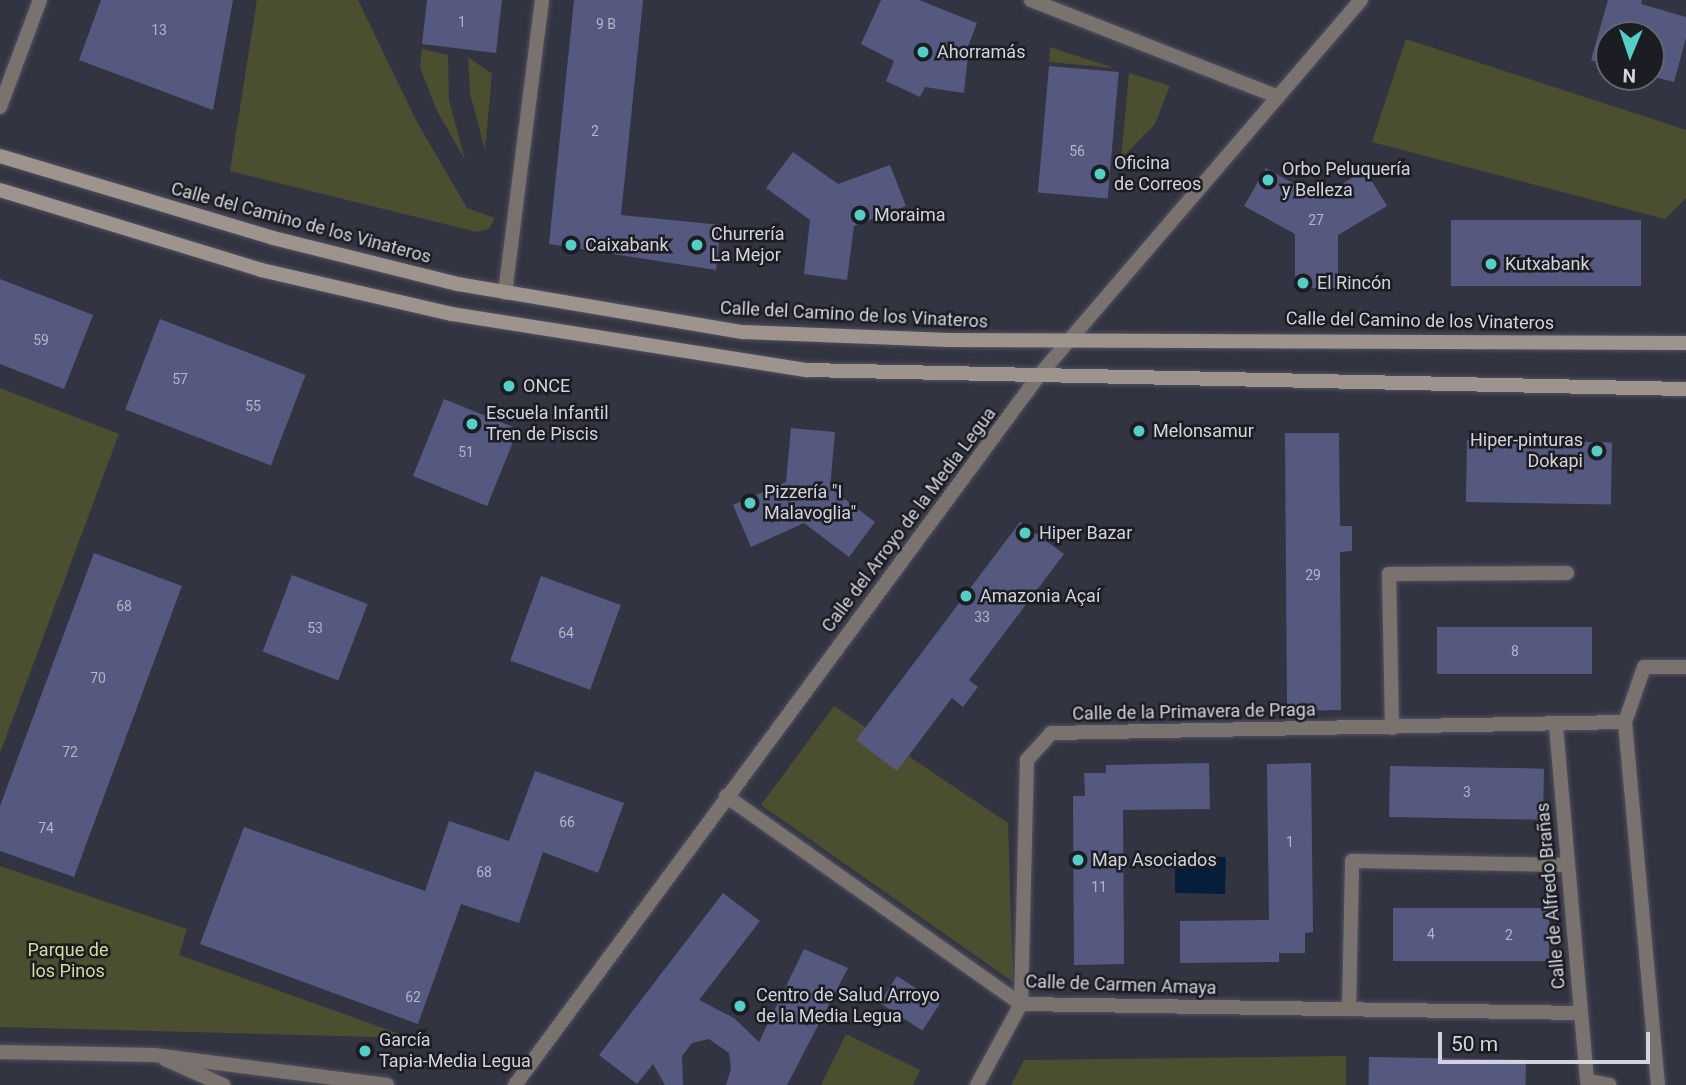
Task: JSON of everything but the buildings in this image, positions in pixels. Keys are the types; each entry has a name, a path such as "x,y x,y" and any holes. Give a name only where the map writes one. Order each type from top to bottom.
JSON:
{"main road":[{"name":"Calle del Camino de los Vinateros","path":"0,156 273,239 505,293 743,332 1068,341 1190,338 1686,343"},
{"path":"0,190 261,270 527,330 807,370 1037,378 1686,389"}],"street":[{"path":"0,107 40,0"},
{"path":"505,293 542,0"},
{"path":"1031,0 1278,97"},
{"name":"Calle del Arroyo de la Media Legua","path":"515,1085 1037,378 1361,0"},
{"path":"1392,728 1389,574 1567,573"},
{"path":"1658,1085 1625,722 1644,667 1686,667"},
{"name":"Calle de la Primavera de Praga","path":"977,1085 1021,1004 1027,760 1051,733 1556,726 1625,722"},
{"name":"Calle de Alfredo Brañas","path":"1556,726 1587,1081 1610,1085"},
{"name":"Calle de Carmen Amaya","path":"726,796 1021,1004 1581,1013"},
{"path":"1349,1009 1352,861 1568,865"},
{"path":"0,1052 154,1055 387,1085"},
{"path":"154,1055 223,1085"}],"green space":[{"path":"257,0 358,0 417,122 467,208 495,218 489,229 477,232 230,171"},
{"path":"1406,39 1686,130 1686,198 1665,219 1372,142"},
{"path":"1050,47 1114,68 1049,62"},
{"path":"422,49 448,55 449,100 465,160 436,109 420,67"},
{"path":"468,57 492,74 485,150 470,93"},
{"path":"1129,73 1170,86 1155,124 1121,159"},
{"path":"0,388 119,434 0,753"},
{"path":"834,706 1008,823 1013,982 761,805"},
{"name":"Parque de los Pinos","path":"0,866 187,929 179,955 411,1038 0,1027"},
{"path":"846,1034 920,1070 913,1085 821,1085"},
{"path":"1346,1056 1346,1085 1011,1085 1024,1060"}],"water":[{"path":"1214,857 1226,857 1225,894 1175,893 1175,867 1206,868"}],"place":[{"name":"Ahorramás","path":"923,52"},
{"name":"Oficina de Correos","path":"1100,174"},
{"name":"Orbo Peluquería y Belleza","path":"1268,180"},
{"name":"Moraima","path":"860,215"},
{"name":"Caixabank","path":"571,245"},
{"name":"Churrería La Mejor","path":"697,245"},
{"name":"Kutxabank","path":"1491,264"},
{"name":"El Rincón","path":"1303,283"},
{"name":"ONCE","path":"509,386"},
{"name":"Escuela Infantil Tren de Piscis","path":"472,424"},
{"name":"Melonsamur","path":"1139,431"},
{"name":"Hiper-pinturas Dokapi","path":"1597,451"},
{"name":"Pizzería \"I Malavoglia\"","path":"750,503"},
{"name":"Hiper Bazar","path":"1025,533"},
{"name":"Amazonia Açaí","path":"966,596"},
{"name":"Map Asociados","path":"1078,860"},
{"name":"Centro de Salud Arroyo de la Media Legua","path":"740,1006"},
{"name":"García Tapia-Media Legua","path":"365,1051"}]}
